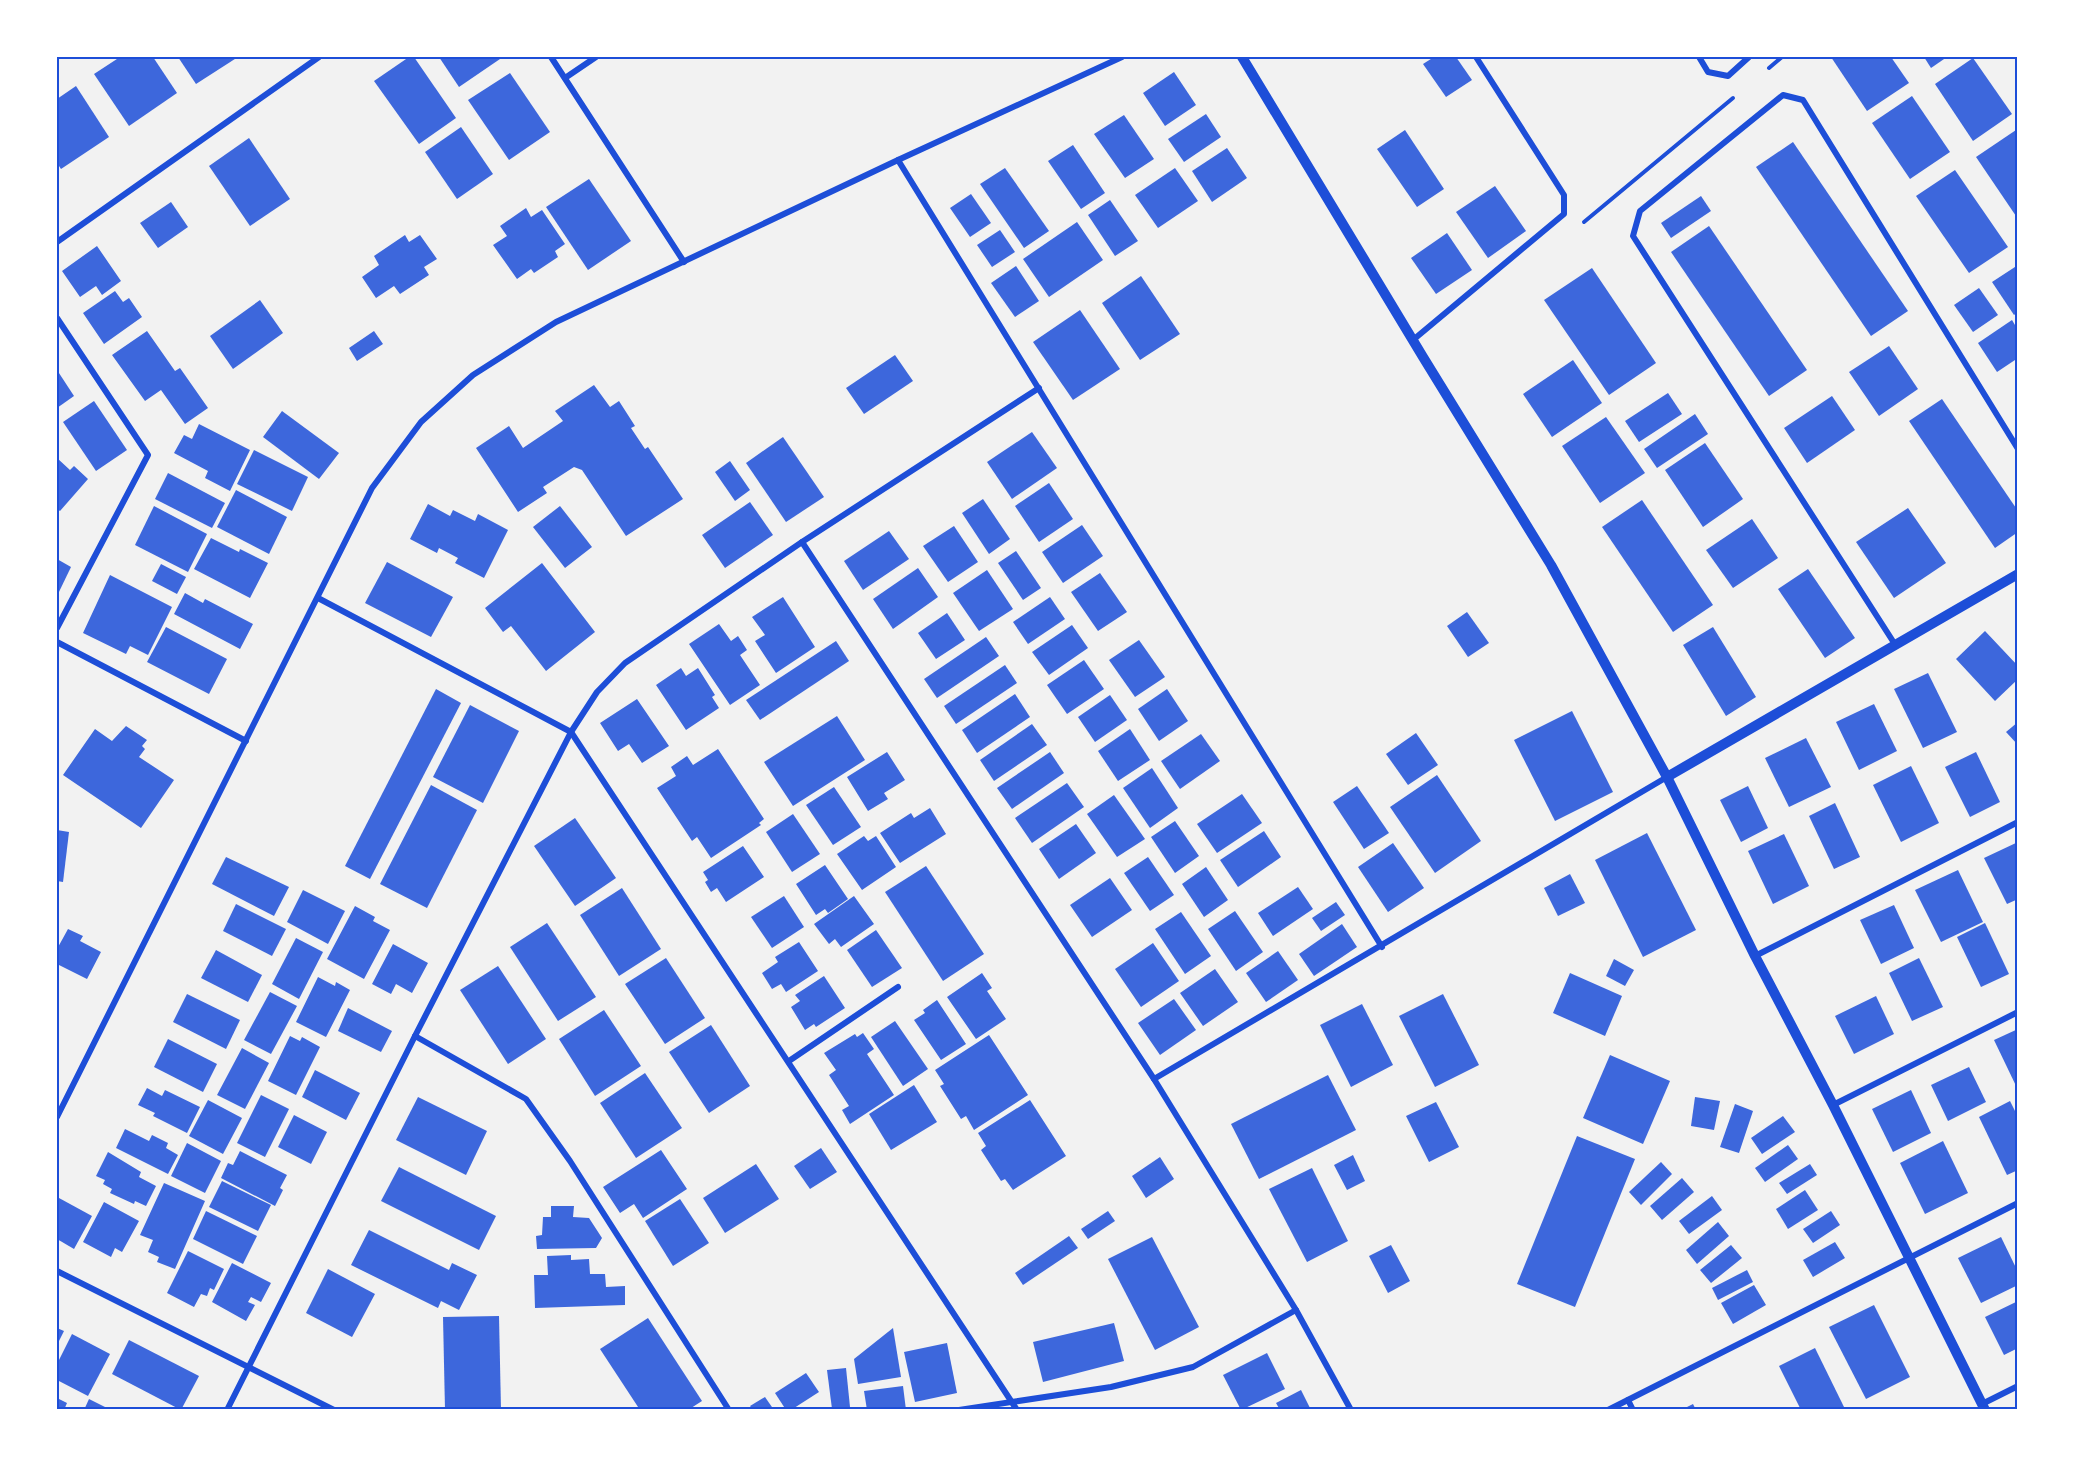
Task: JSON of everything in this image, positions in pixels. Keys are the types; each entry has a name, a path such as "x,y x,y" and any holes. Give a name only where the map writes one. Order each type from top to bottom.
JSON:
{"street":[{"path":"57,242 319,57"},
{"path":"551,57 684,262"},
{"path":"565,78 596,57"},
{"path":"57,1117 372,488 421,422 473,375 556,322 1122,57"},
{"path":"1242,57 1551,565 1667,777 1983,1407 2018,1386"},
{"path":"1413,340 1564,214 1564,195 1476,57"},
{"path":"1699,57 1708,72 1728,75 1749,57"},
{"path":"1896,646 1633,236 1640,211 1783,95 1803,100 2018,449"},
{"path":"898,160 1382,946"},
{"path":"57,318 148,455 57,628"},
{"path":"227,1410 571,732 597,692 625,663 802,542 1039,388"},
{"path":"802,542 1154,1079 1296,1310 1351,1410"},
{"path":"1154,1079 1667,777 2018,574"},
{"path":"318,598 571,732 1017,1410"},
{"path":"57,642 246,741"},
{"path":"1755,956 2018,822"},
{"path":"789,1061 898,987"},
{"path":"1833,1105 2018,1012"},
{"path":"415,1036 526,1099 570,1161 729,1410"},
{"path":"1608,1410 2018,1203"},
{"path":"57,1271 334,1410"},
{"path":"959,1410 1111,1387 1194,1367 1296,1310"},
{"path":"1628,1400 1633,1410"}],"path":[{"path":"1765,71 1782,57"},
{"path":"1581,225 1739,93"}],"building":[{"path":"120,57 153,57 177,93 129,126 94,74"},
{"path":"178,57 238,57 196,84"},
{"path":"409,57 414,57 456,118 419,144 374,81"},
{"path":"439,57 499,57 500,59 459,87"},
{"path":"1434,57 1456,57 1472,80 1446,97 1423,64"},
{"path":"1831,57 1891,57 1909,83 1867,111"},
{"path":"1924,57 1947,57 1931,68"},
{"path":"1973,58 2012,114 1973,141 1935,84"},
{"path":"1174,72 1196,105 1165,126 1143,93"},
{"path":"510,73 550,132 509,160 468,100"},
{"path":"76,86 109,137 61,169 57,163 57,99"},
{"path":"1912,96 1950,152 1910,179 1872,123"},
{"path":"1206,114 1221,137 1184,162 1168,139"},
{"path":"1124,115 1154,159 1125,178 1094,134"},
{"path":"461,127 493,174 457,199 425,152"},
{"path":"1405,130 1444,189 1417,207 1377,149"},
{"path":"2016,130 2018,134 2018,219 1976,157"},
{"path":"249,138 290,199 250,226 209,166"},
{"path":"1793,142 1908,311 1871,336 1756,167"},
{"path":"1073,145 1105,193 1081,209 1048,161"},
{"path":"1227,148 1247,178 1212,202 1192,171"},
{"path":"1005,168 1049,231 1024,248 980,184"},
{"path":"1175,168 1198,201 1158,228 1135,195"},
{"path":"1955,170 2008,247 1969,273 1916,196"},
{"path":"589,179 631,241 588,270 546,207"},
{"path":"1495,186 1526,231 1488,258 1456,212"},
{"path":"971,194 991,223 970,237 950,208"},
{"path":"1701,196 1711,211 1671,238 1661,223"},
{"path":"1110,200 1138,241 1115,256 1088,215"},
{"path":"171,202 188,227 158,248 140,223"},
{"path":"526,208 531,217 542,210 565,244 555,251 558,257 534,273 531,269 517,279 493,245 507,236 500,226"},
{"path":"1077,222 1103,260 1049,297 1023,259"},
{"path":"1709,226 1807,370 1769,396 1671,252"},
{"path":"1000,230 1015,252 992,267 977,245"},
{"path":"1447,233 1472,270 1436,294 1411,258"},
{"path":"405,235 409,242 420,235 437,259 424,267 429,275 400,294 394,286 376,298 362,277 379,265 374,256"},
{"path":"97,246 121,281 102,295 96,286 80,297 62,271"},
{"path":"2018,265 2018,312 2014,315 1992,282"},
{"path":"1016,266 1039,301 1015,317 991,283"},
{"path":"1592,268 1656,363 1609,395 1544,300"},
{"path":"1141,276 1180,334 1140,360 1102,303"},
{"path":"1979,288 1998,315 1973,332 1954,305"},
{"path":"115,291 123,302 129,298 142,317 104,344 83,313"},
{"path":"260,300 283,333 233,369 210,336"},
{"path":"1080,310 1120,369 1073,400 1033,342"},
{"path":"2012,320 2018,330 2018,358 1997,372 1978,343"},
{"path":"147,331 175,371 180,368 208,408 185,424 161,390 145,401 112,355"},
{"path":"374,331 383,344 357,361 349,348"},
{"path":"1889,346 1918,389 1879,416 1849,372"},
{"path":"895,355 913,381 864,414 846,388"},
{"path":"1573,360 1602,403 1552,437 1523,394"},
{"path":"57,370 74,396 57,408"},
{"path":"594,385 610,407 619,401 635,426 631,428 645,449 648,447 683,499 626,536 582,470 574,467 543,487 547,493 518,512 476,448 509,426 523,448 563,421 555,411"},
{"path":"1668,393 1682,414 1639,442 1625,421"},
{"path":"1832,396 1855,430 1807,463 1784,428"},
{"path":"1942,399 2018,511 2018,532 1995,548 1909,421"},
{"path":"94,401 127,450 96,471 63,422"},
{"path":"282,411 339,453 319,479 263,437"},
{"path":"1695,414 1708,434 1657,468 1644,449"},
{"path":"1606,417 1645,473 1600,503 1562,446"},
{"path":"199,424 250,450 230,491 205,478 208,471 174,453 184,435 192,439"},
{"path":"1032,432 1057,468 1012,499 987,462"},
{"path":"783,437 824,497 786,522 746,463"},
{"path":"1705,443 1743,499 1703,527 1665,470"},
{"path":"254,450 308,477 292,511 237,484"},
{"path":"57,458 70,470 74,466 88,479 60,511 57,509"},
{"path":"730,461 750,490 735,501 715,472"},
{"path":"168,473 225,503 212,528 155,499"},
{"path":"1049,483 1073,519 1039,542 1015,506"},
{"path":"236,490 287,517 269,554 217,527"},
{"path":"983,499 1010,539 989,554 962,513"},
{"path":"1642,500 1713,605 1673,632 1602,527"},
{"path":"750,502 773,535 725,568 702,535"},
{"path":"428,504 450,516 453,510 475,521 478,514 508,530 484,578 455,563 458,558 439,548 437,553 410,539"},
{"path":"154,506 207,534 188,572 135,545"},
{"path":"560,506 592,547 565,568 533,527"},
{"path":"1908,508 1946,563 1894,598 1856,542"},
{"path":"1752,519 1778,558 1733,588 1706,550"},
{"path":"1082,525 1103,556 1063,583 1042,552"},
{"path":"954,526 978,562 948,582 923,546"},
{"path":"889,531 909,559 863,590 844,561"},
{"path":"211,538 268,563 250,598 194,569"},
{"path":"1016,551 1041,588 1023,600 998,563"},
{"path":"57,559 71,567 57,596"},
{"path":"387,562 453,597 431,637 365,603"},
{"path":"542,563 595,632 546,671 511,626 503,632 485,608"},
{"path":"161,564 186,577 177,594 152,581"},
{"path":"918,568 938,597 893,629 873,599"},
{"path":"1808,569 1855,638 1825,658 1778,589"},
{"path":"987,570 1013,609 979,631 953,593"},
{"path":"1100,573 1127,612 1098,631 1071,592"},
{"path":"110,575 172,607 148,655 130,646 126,654 83,633"},
{"path":"185,593 203,603 205,599 253,624 240,649 174,614"},
{"path":"783,597 815,647 776,673 755,641 765,635 752,617"},
{"path":"1050,597 1065,619 1028,644 1013,622"},
{"path":"1467,612 1489,643 1468,657 1447,626"},
{"path":"947,613 965,640 936,659 918,633"},
{"path":"719,624 731,641 738,636 747,650 740,655 760,685 730,705 689,644"},
{"path":"1072,625 1088,648 1049,675 1032,652"},
{"path":"166,627 227,659 209,694 147,662"},
{"path":"1713,627 1756,697 1726,716 1683,645"},
{"path":"1985,631 2018,666 2018,679 1995,701 1956,659"},
{"path":"986,637 999,656 937,698 924,679"},
{"path":"1139,640 1165,677 1135,697 1109,660"},
{"path":"836,641 849,661 760,720 746,700"},
{"path":"1084,660 1104,689 1067,714 1047,685"},
{"path":"1005,665 1017,683 956,724 944,706"},
{"path":"681,668 686,676 698,668 715,695 712,697 719,708 686,730 656,685"},
{"path":"1928,673 1957,732 1923,748 1894,689"},
{"path":"436,689 461,703 370,879 345,866"},
{"path":"1167,689 1188,721 1159,741 1138,709"},
{"path":"1015,694 1030,717 977,753 962,730"},
{"path":"1110,695 1127,720 1095,742 1078,717"},
{"path":"637,699 669,746 642,763 629,744 618,751 600,723"},
{"path":"1874,704 1897,751 1859,770 1836,722"},
{"path":"470,705 519,731 483,803 433,777"},
{"path":"1572,711 1613,792 1555,821 1514,740"},
{"path":"837,716 865,760 793,806 764,762"},
{"path":"2018,722 2018,745 2006,732"},
{"path":"1032,724 1047,745 994,781 980,760"},
{"path":"126,726 147,740 142,746 145,749 139,757 174,780 141,828 63,775 95,729 112,741"},
{"path":"1130,729 1150,760 1118,781 1098,751"},
{"path":"1416,733 1438,765 1408,785 1386,754"},
{"path":"1201,734 1220,761 1180,789 1161,761"},
{"path":"1806,738 1831,787 1789,807 1765,758"},
{"path":"718,749 764,819 759,823 761,825 711,858 697,837 692,841 657,788 676,776 671,767 687,756 693,765"},
{"path":"887,752 905,780 884,793 888,799 868,811 847,777"},
{"path":"1050,752 1064,773 1012,809 997,788"},
{"path":"1976,752 2000,802 1970,817 1945,767"},
{"path":"1911,766 1939,823 1901,842 1873,785"},
{"path":"1152,768 1178,808 1150,828 1123,788"},
{"path":"1437,775 1481,841 1435,873 1390,807"},
{"path":"1067,783 1084,807 1032,843 1015,818"},
{"path":"431,785 477,810 427,908 380,884"},
{"path":"1357,786 1389,833 1364,849 1333,802"},
{"path":"1748,786 1768,828 1741,842 1720,800"},
{"path":"834,787 861,827 833,845 806,805"},
{"path":"1242,794 1262,823 1217,853 1197,824"},
{"path":"1114,795 1145,839 1117,857 1087,814"},
{"path":"1835,803 1860,857 1834,869 1809,816"},
{"path":"930,808 946,834 900,863 880,833 911,813 914,818"},
{"path":"793,814 820,854 792,872 766,832"},
{"path":"575,818 616,878 575,906 534,846"},
{"path":"1175,821 1199,856 1175,873 1151,837"},
{"path":"1076,824 1096,853 1059,879 1039,849"},
{"path":"57,830 69,832 63,882 57,881"},
{"path":"1264,831 1281,857 1238,887 1220,860"},
{"path":"1647,833 1696,930 1643,957 1595,860"},
{"path":"1784,834 1809,886 1773,904 1748,851"},
{"path":"864,836 868,841 876,836 896,867 862,890 837,854"},
{"path":"2018,842 2018,899 2007,904 1984,858"},
{"path":"1393,843 1424,888 1388,912 1358,867"},
{"path":"743,846 764,877 726,902 717,888 711,892 705,882 708,880 703,872"},
{"path":"226,857 289,887 274,916 212,884"},
{"path":"1148,857 1174,895 1150,911 1124,873"},
{"path":"825,865 848,899 828,913 825,909 816,915 796,884"},
{"path":"926,866 984,954 943,981 885,892"},
{"path":"1206,867 1228,900 1204,917 1182,884"},
{"path":"1958,870 1983,922 1941,942 1915,890"},
{"path":"1570,874 1585,903 1558,916 1544,888"},
{"path":"1110,878 1132,910 1092,937 1070,905"},
{"path":"1298,887 1313,909 1273,936 1258,913"},
{"path":"622,888 661,949 619,976 580,915"},
{"path":"303,890 345,911 328,944 287,922"},
{"path":"784,896 804,927 772,948 751,917"},
{"path":"854,896 874,924 841,947 835,939 829,944 814,924"},
{"path":"1336,902 1345,915 1321,931 1312,918"},
{"path":"236,904 286,929 272,956 223,931"},
{"path":"1894,905 1914,948 1881,964 1860,920"},
{"path":"355,906 375,917 373,921 390,930 364,979 327,959"},
{"path":"1235,911 1263,952 1236,971 1208,929"},
{"path":"1181,912 1211,956 1185,974 1155,929"},
{"path":"547,923 596,997 558,1021 510,947"},
{"path":"1985,923 2009,974 1981,987 1957,937"},
{"path":"1342,924 1357,947 1314,976 1299,954"},
{"path":"68,929 83,936 80,941 101,952 87,979 57,964 57,949"},
{"path":"876,930 902,968 872,987 847,950"},
{"path":"296,938 323,952 299,999 272,984"},
{"path":"799,942 818,971 786,992 781,984 772,989 762,973 778,962 775,957"},
{"path":"1153,943 1179,981 1141,1007 1115,969"},
{"path":"393,944 428,963 412,993 396,984 391,994 372,984"},
{"path":"216,950 262,975 248,1002 201,978"},
{"path":"1278,951 1298,980 1266,1002 1246,973"},
{"path":"666,958 705,1018 665,1044 625,984"},
{"path":"1919,958 1943,1007 1912,1021 1889,973"},
{"path":"1614,959 1634,970 1625,986 1606,976"},
{"path":"498,966 546,1039 508,1064 460,990"},
{"path":"1215,969 1238,1002 1203,1026 1180,993"},
{"path":"982,973 992,988 987,991 1006,1019 976,1039 947,997"},
{"path":"1570,973 1622,996 1605,1036 1553,1013"},
{"path":"824,976 845,1008 816,1027 814,1024 805,1030 791,1007 800,1001 795,995"},
{"path":"318,977 335,986 336,982 350,990 326,1037 296,1022"},
{"path":"270,992 297,1006 271,1054 244,1040"},
{"path":"187,994 240,1020 226,1049 173,1022"},
{"path":"1443,994 1479,1065 1435,1087 1399,1016"},
{"path":"1876,996 1894,1034 1854,1054 1835,1016"},
{"path":"1174,999 1196,1030 1160,1055 1138,1023"},
{"path":"937,1000 966,1044 941,1060 914,1020 925,1013 923,1010"},
{"path":"1362,1004 1393,1065 1351,1087 1320,1025"},
{"path":"348,1008 392,1031 381,1052 338,1031"},
{"path":"604,1010 641,1066 595,1096 559,1039"},
{"path":"895,1021 928,1069 903,1086 871,1037"},
{"path":"711,1025 750,1086 709,1113 669,1052"},
{"path":"2018,1029 2018,1090 1994,1040"},
{"path":"863,1033 874,1049 867,1054 894,1095 850,1124 842,1110 849,1106 829,1075 836,1070 824,1053 855,1034 857,1037"},
{"path":"989,1035 1028,1095 974,1130 966,1116 961,1119 940,1086 944,1084 935,1070"},
{"path":"290,1036 300,1041 302,1037 320,1047 296,1095 268,1081"},
{"path":"168,1039 217,1064 203,1092 154,1067"},
{"path":"242,1048 269,1063 245,1109 217,1095"},
{"path":"1610,1055 1670,1081 1643,1144 1583,1118"},
{"path":"1969,1067 1986,1102 1948,1121 1931,1085"},
{"path":"315,1070 360,1093 346,1120 302,1097"},
{"path":"645,1073 682,1128 636,1158 600,1103"},
{"path":"1328,1075 1356,1130 1259,1179 1231,1124"},
{"path":"914,1085 937,1122 891,1150 869,1114"},
{"path":"147,1088 162,1096 165,1090 200,1107 187,1133 153,1116 155,1113 138,1105"},
{"path":"1911,1090 1931,1133 1893,1152 1872,1109"},
{"path":"261,1095 289,1109 265,1157 237,1143"},
{"path":"418,1097 487,1131 466,1175 396,1140"},
{"path":"1695,1097 1720,1101 1714,1130 1691,1126"},
{"path":"208,1100 242,1118 223,1154 189,1136"},
{"path":"1030,1100 1066,1156 1013,1190 1005,1179 1001,1181 981,1150 986,1146 978,1133"},
{"path":"2010,1101 2018,1117 2018,1170 2007,1175 1979,1117"},
{"path":"1436,1102 1459,1147 1429,1162 1406,1116"},
{"path":"1735,1104 1753,1111 1739,1153 1720,1147"},
{"path":"294,1115 327,1132 311,1164 278,1147"},
{"path":"1783,1116 1795,1132 1762,1154 1751,1138"},
{"path":"125,1129 149,1141 152,1135 168,1143 166,1148 178,1155 168,1174 116,1148"},
{"path":"1577,1136 1635,1159 1575,1307 1517,1284"},
{"path":"1943,1141 1968,1193 1925,1214 1900,1163"},
{"path":"187,1143 221,1161 205,1193 171,1176"},
{"path":"1788,1145 1798,1159 1765,1182 1755,1168"},
{"path":"821,1148 837,1172 810,1189 794,1166"},
{"path":"661,1150 687,1189 643,1218 634,1204 620,1213 603,1187"},
{"path":"240,1151 287,1175 280,1188 283,1190 275,1206 221,1178 228,1163 233,1165"},
{"path":"108,1152 141,1172 139,1177 156,1186 146,1206 135,1201 134,1204 110,1193 112,1189 103,1184 105,1180 96,1176"},
{"path":"1353,1155 1365,1181 1347,1190 1334,1165"},
{"path":"1160,1157 1174,1179 1146,1198 1132,1176"},
{"path":"1661,1162 1672,1174 1641,1205 1629,1192"},
{"path":"756,1164 779,1199 725,1233 703,1198"},
{"path":"1810,1164 1817,1175 1787,1194 1779,1183"},
{"path":"399,1167 496,1216 479,1250 381,1201"},
{"path":"1312,1168 1348,1241 1307,1262 1269,1189"},
{"path":"1682,1178 1694,1192 1662,1220 1650,1206"},
{"path":"222,1181 271,1205 258,1231 209,1207"},
{"path":"164,1183 205,1201 175,1269 157,1262 159,1257 148,1252 153,1240 140,1235"},
{"path":"1805,1190 1818,1210 1788,1229 1776,1209"},
{"path":"1712,1196 1722,1210 1689,1234 1679,1221"},
{"path":"59,1198 92,1216 74,1249 57,1239 57,1201"},
{"path":"680,1199 709,1243 673,1266 645,1221"},
{"path":"104,1202 139,1221 122,1252 115,1248 111,1257 83,1242"},
{"path":"551,1206 574,1206 573,1217 589,1218 602,1238 596,1248 537,1249 536,1236 542,1235 543,1217 551,1217"},
{"path":"206,1211 257,1236 243,1264 193,1239"},
{"path":"1108,1211 1115,1221 1088,1239 1081,1229"},
{"path":"1831,1211 1840,1225 1813,1243 1803,1229"},
{"path":"1718,1222 1729,1236 1697,1264 1686,1250"},
{"path":"369,1230 449,1270 452,1263 477,1275 459,1310 441,1301 438,1308 351,1265"},
{"path":"1069,1236 1078,1248 1023,1285 1015,1273"},
{"path":"1152,1237 1199,1327 1155,1350 1108,1259"},
{"path":"2001,1237 2018,1272 2018,1285 1981,1303 1958,1258"},
{"path":"1835,1242 1845,1258 1813,1277 1803,1260"},
{"path":"1391,1245 1410,1281 1388,1293 1369,1256"},
{"path":"1731,1245 1742,1258 1711,1283 1700,1270"},
{"path":"188,1251 224,1269 214,1290 210,1288 207,1296 201,1294 194,1307 167,1293"},
{"path":"571,1255 571,1260 589,1259 590,1274 605,1274 606,1287 625,1286 625,1305 535,1308 534,1275 548,1275 547,1256"},
{"path":"232,1263 271,1283 261,1302 251,1297 248,1302 255,1305 246,1321 212,1302"},
{"path":"328,1269 375,1294 352,1337 306,1313"},
{"path":"1747,1270 1753,1282 1718,1300 1712,1288"},
{"path":"1754,1285 1766,1305 1733,1324 1721,1303"},
{"path":"2018,1301 2018,1348 2004,1355 1985,1317"},
{"path":"1874,1305 1910,1377 1866,1399 1829,1327"},
{"path":"499,1316 501,1410 445,1410 443,1317"},
{"path":"648,1318 702,1401 688,1410 640,1410 600,1349"},
{"path":"1114,1323 1124,1361 1043,1382 1033,1342"},
{"path":"57,1328 64,1331 57,1345"},
{"path":"893,1328 901,1377 858,1384 854,1359"},
{"path":"72,1334 110,1354 88,1396 57,1380 57,1364"},
{"path":"129,1340 199,1376 181,1410 112,1374"},
{"path":"947,1343 957,1393 915,1402 904,1352"},
{"path":"1815,1348 1844,1407 1839,1410 1801,1410 1779,1366"},
{"path":"1267,1353 1285,1389 1241,1410 1223,1375"},
{"path":"846,1368 850,1407 832,1409 827,1370"},
{"path":"806,1373 819,1392 791,1410 786,1410 775,1393"},
{"path":"903,1386 906,1410 867,1410 864,1391"},
{"path":"1301,1390 1311,1410 1280,1410 1276,1403"},
{"path":"765,1397 774,1410 753,1410 750,1406"},
{"path":"57,1398 67,1403 64,1410 57,1410"},
{"path":"89,1399 111,1410 84,1410"},
{"path":"1693,1404 1696,1410 1681,1410"}]}
